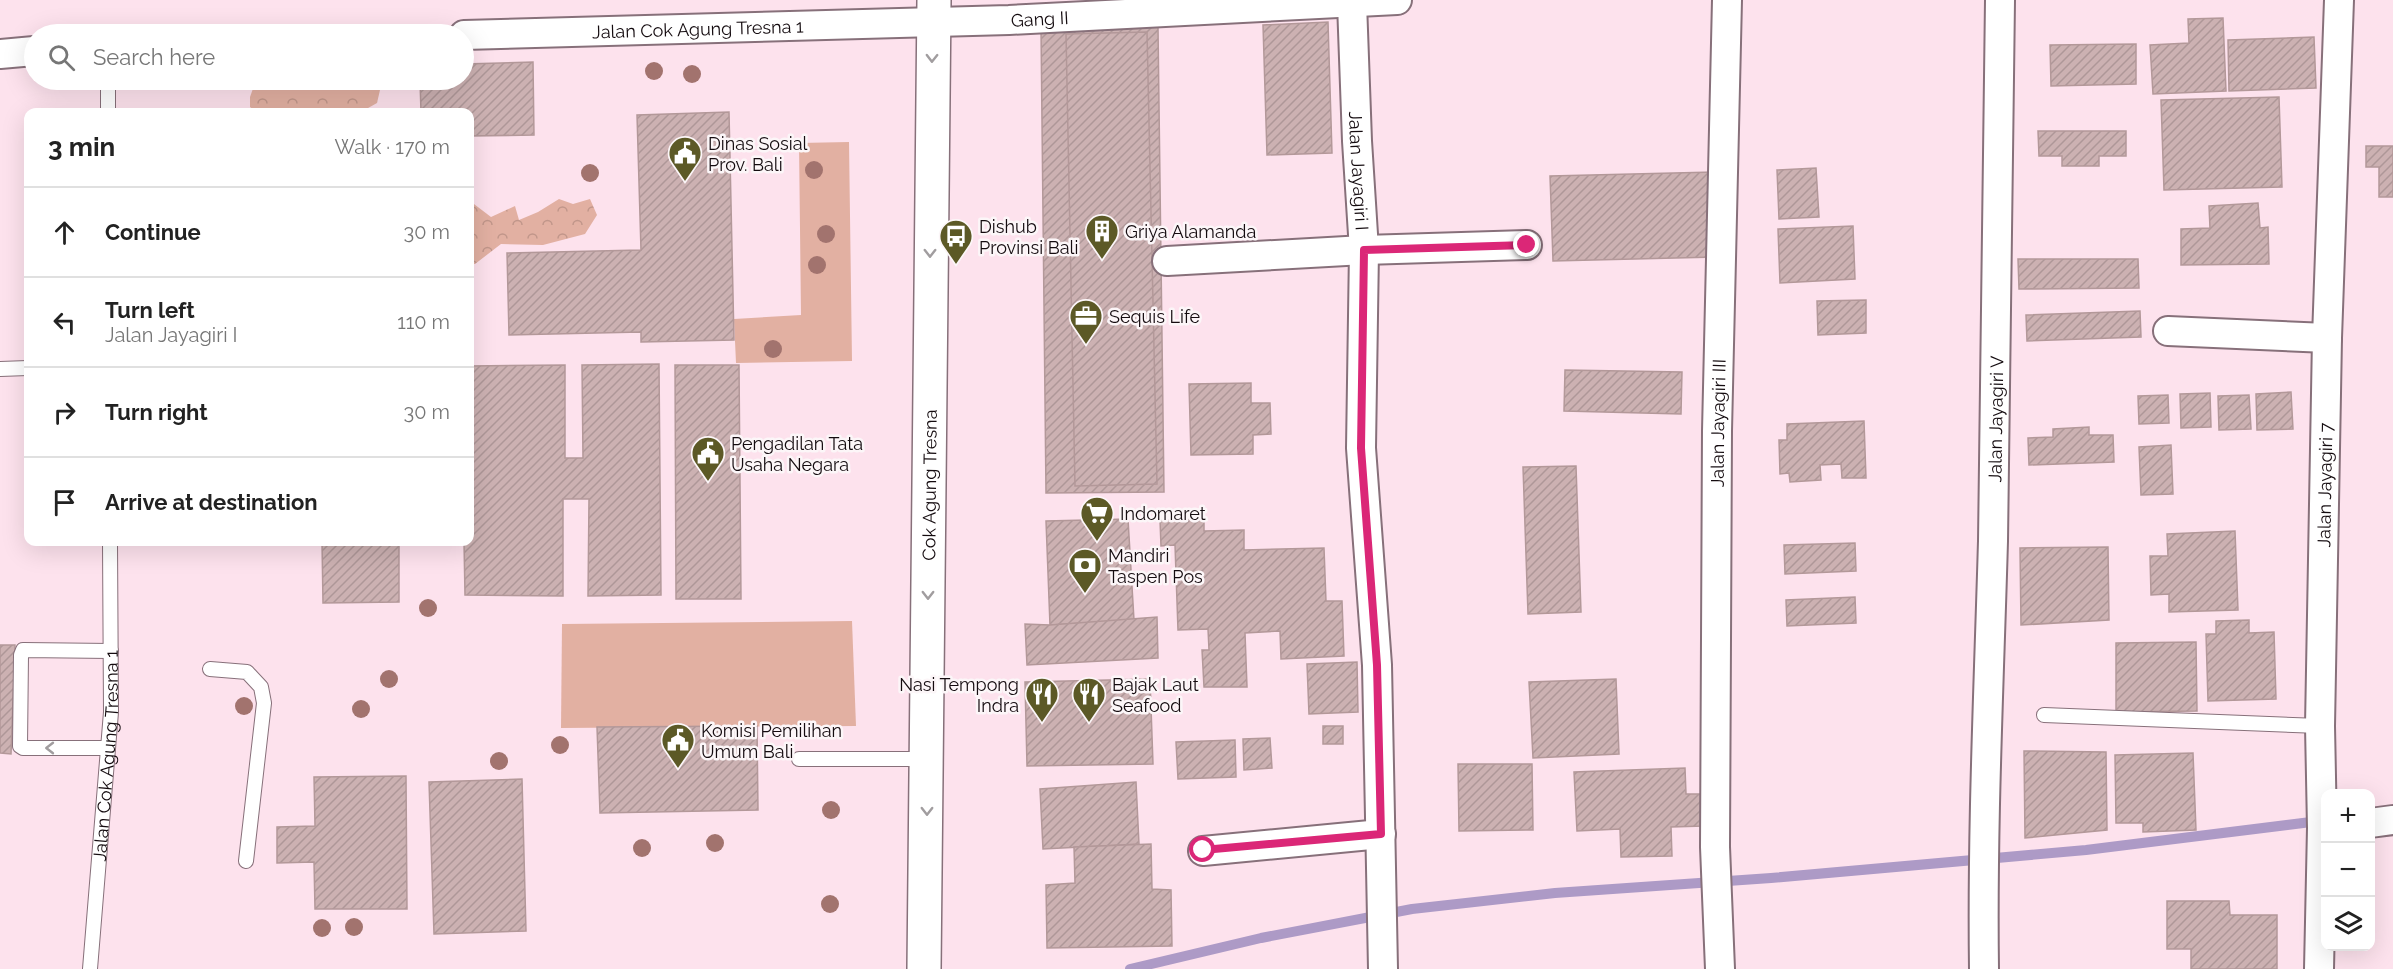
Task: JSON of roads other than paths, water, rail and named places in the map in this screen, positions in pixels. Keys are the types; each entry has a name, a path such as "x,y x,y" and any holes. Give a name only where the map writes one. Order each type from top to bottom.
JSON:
{"main road":[{"name":"Cok Agung Tresna","path":"924,969 933,11"}],"street":[{"name":"Gang II","path":"933,11 1397,0"},
{"name":"Jalan Jayagiri III","path":"1719,956 1715,847 1716,430 1727,0"},
{"name":"Jalan Jayagiri V","path":"1984,969 1983,837 1998,319 2000,0"},
{"name":"Jalan Jayagiri 7","path":"2321,789 2320,726 2327,338 2339,0"},
{"name":"Jalan Jayagiri I","path":"1344,2 1364,250 1361,448 1377,665 1383,965"},
{"name":"Jalan Cok Agung Tresna 1","path":"474,34 933,11"},
{"path":"0,54 24,52"},
{"path":"1167,261 1364,250 1527,245"},
{"path":"2168,331 2327,338"},
{"path":"2375,822 2393,820"},
{"path":"1203,850 1381,834"},
{"name":"Jalan Jayagiri 7","path":"2319,969 2323,843"}],"lane":[{"path":"108,90 108,108"},
{"path":"0,369 24,368"},
{"name":"Jalan Cok Agung Tresna 1","path":"90,969 111,712 110,546"},
{"path":"108,748 23,748 20,746 21,655 23,650 111,651"},
{"path":"210,669 247,672 261,687 264,704 246,861"},
{"path":"2044,715 2320,726"},
{"path":"799,759 927,759"}],"waterway":[{"path":"1130,969 1261,938 1412,909 1555,893 1771,878 2086,850 2319,821"}],"place":[{"name":"Dinas Sosial Prov. Bali","path":"685,182"},
{"name":"Griya Alamanda","path":"1102,260"},
{"name":"Dishub Provinsi Bali","path":"956,265"},
{"name":"Sequis Life","path":"1086,345"},
{"name":"Pengadilan Tata Usaha Negara","path":"708,482"},
{"name":"Indomaret","path":"1097,542"},
{"name":"Mandiri Taspen Pos","path":"1085,594"},
{"name":"Nasi Tempong Indra","path":"1042,723"},
{"name":"Bajak Laut Seafood","path":"1089,723"},
{"name":"Komisi Pemilihan Umum Bali","path":"678,769"}]}
